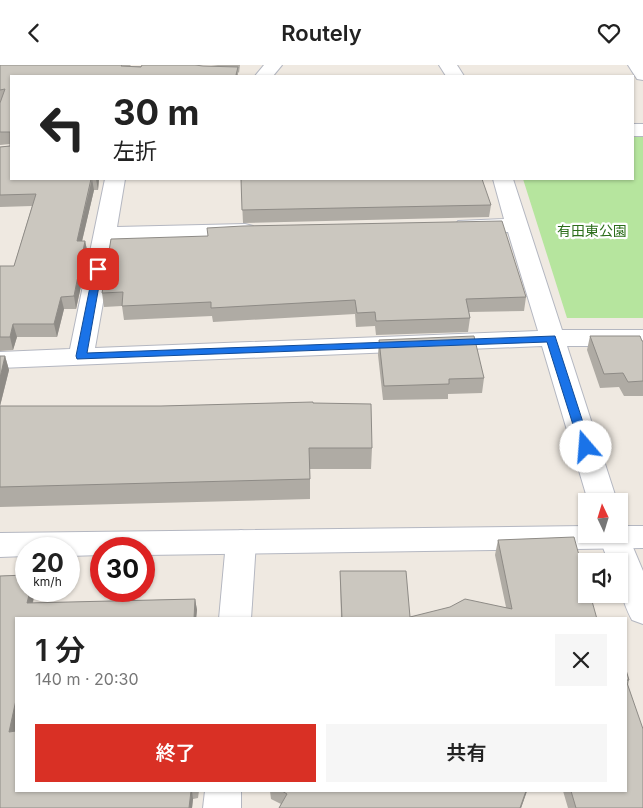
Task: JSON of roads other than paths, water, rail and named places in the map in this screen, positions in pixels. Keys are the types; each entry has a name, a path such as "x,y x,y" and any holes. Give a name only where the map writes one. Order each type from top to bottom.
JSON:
{"street":[{"path":"265,75 273,65"},
{"path":"638,65 643,75"},
{"path":"81,356 115,180"},
{"path":"503,180 600,493"},
{"path":"448,227 517,225"},
{"path":"104,234 262,231"},
{"path":"0,360 551,338 643,338"},
{"path":"0,545 578,537"},
{"path":"235,617 240,542"},
{"path":"626,543 643,611"},
{"path":"222,808 223,792"}],"park label":[{"name":"有田東公園","path":"592,230"}]}
